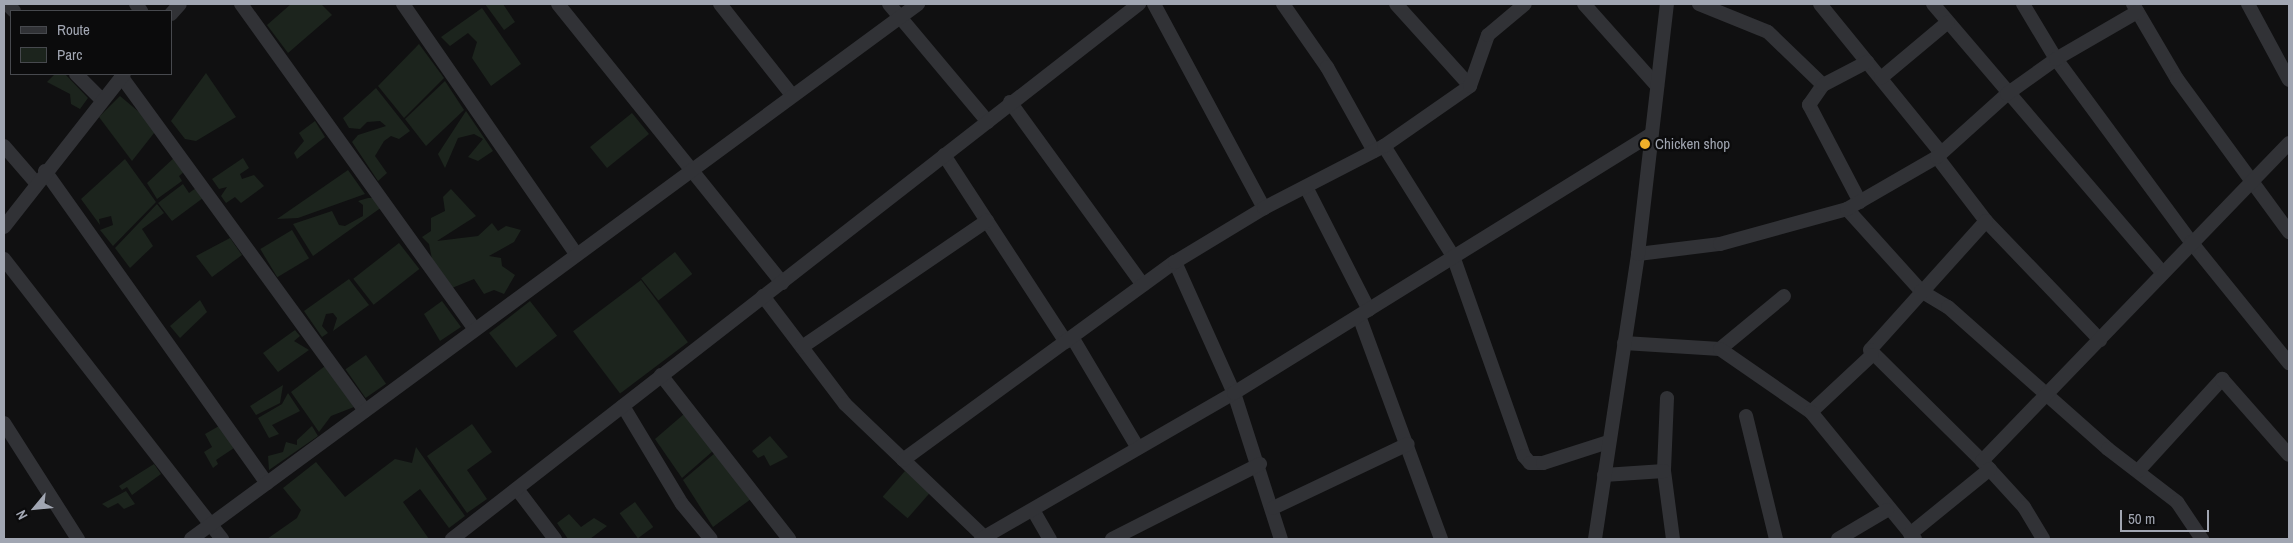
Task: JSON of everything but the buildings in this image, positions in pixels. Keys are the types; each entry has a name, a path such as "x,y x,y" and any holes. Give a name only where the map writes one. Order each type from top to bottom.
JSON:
{"street":[{"path":"241,4 474,328"},
{"path":"403,4 575,252"},
{"path":"558,4 689,172 782,284"},
{"path":"720,4 791,94"},
{"path":"889,4 988,122"},
{"path":"191,539 575,252 689,172 791,94 918,4"},
{"path":"452,539 763,296 782,284 988,122 1010,102 1139,4"},
{"path":"1154,4 1264,208"},
{"path":"1283,4 1327,67 1379,149 1453,256 1530,463 1608,442"},
{"path":"1396,4 1470,86"},
{"path":"1584,4 1658,86"},
{"path":"1595,539 1608,442 1638,254 1667,4"},
{"path":"1699,4 1768,32 1823,85"},
{"path":"1820,4 1881,78 1986,221 2100,340"},
{"path":"1932,4 2007,94 2162,272"},
{"path":"2023,4 2056,59 2191,242 2289,363"},
{"path":"2248,4 2289,80"},
{"path":"903,460 1175,262 1264,208 1379,149 1470,86 1488,35 1518,6"},
{"path":"1638,254 1720,244 1847,209 1939,155 2007,94 2056,59 2135,8 2177,79 2289,232"},
{"path":"1881,78 1948,22"},
{"path":"1860,202 1809,105 1823,85 1867,62"},
{"path":"77,75 101,99"},
{"path":"4,227 45,170 122,75 365,410"},
{"path":"1010,102 1143,285"},
{"path":"763,296 845,404 983,538 1234,392 1651,134"},
{"path":"1624,343 1720,349 1811,412 1886,510 1913,536 1986,465 2162,272 2289,143"},
{"path":"4,146 36,183"},
{"path":"944,155 1069,339 1138,448"},
{"path":"45,170 267,483"},
{"path":"1306,187 1364,313 1441,539"},
{"path":"1847,209 1921,291 1948,306 2047,396 2177,502 2202,539"},
{"path":"802,347 988,221"},
{"path":"1986,221 1869,346 1872,355 1986,465 2024,507 2044,539"},
{"path":"4,260 222,539"},
{"path":"1175,262 1234,392 1260,464 1281,539"},
{"path":"1720,349 1784,296"},
{"path":"1811,412 1872,355"},
{"path":"661,375 789,539"},
{"path":"2138,471 2222,379 2289,454"},
{"path":"1667,398 1664,471 1674,539"},
{"path":"623,406 682,504 711,539"},
{"path":"1746,416 1776,539"},
{"path":"4,422 78,539"},
{"path":"1273,508 1408,444"},
{"path":"1112,539 1260,464"},
{"path":"1604,475 1664,471"},
{"path":"517,489 555,539"},
{"path":"1033,510 1050,539"},
{"path":"1838,539 1886,510"}],"green space":[{"path":"291,4 321,4 332,15 288,53 267,25"},
{"path":"485,4 503,4 515,22 504,30"},
{"path":"482,8 521,64 491,86 472,58 477,42 468,33 450,46 441,37"},
{"path":"419,44 444,78 404,118 378,86"},
{"path":"206,73 236,117 196,141 185,139 171,121"},
{"path":"54,75 66,75 88,98 80,109 71,104 70,94 47,82"},
{"path":"445,81 464,110 426,146 405,119"},
{"path":"376,88 410,131 399,139 391,136 384,141 375,156 387,173 378,181 352,142 358,135 386,126 380,121 367,122 360,129 349,128 343,118"},
{"path":"120,96 158,128 132,161 99,117"},
{"path":"466,111 493,151 478,161 468,157 483,139 474,134 458,138 445,168 438,154"},
{"path":"632,113 649,134 607,168 590,147"},
{"path":"315,121 325,137 297,159 294,153 304,141 299,133"},
{"path":"176,156 185,171 179,176 182,181 157,199 147,183"},
{"path":"243,158 249,168 240,174 242,179 254,175 264,186 241,203 235,197 226,203 221,196 227,187 219,189 212,179"},
{"path":"125,159 156,202 113,246 100,230 113,225 111,216 99,219 100,225 81,199"},
{"path":"348,170 365,194 298,218 277,219"},
{"path":"183,184 189,193 196,188 203,198 172,221 158,203"},
{"path":"451,189 476,216 437,241 478,236 492,223 498,231 506,226 521,230 514,242 489,256 501,258 502,266 515,275 504,294 494,290 484,294 474,279 452,288 432,259 429,244 422,237 431,231 431,218 445,211 443,197"},
{"path":"375,198 382,207 313,256 293,224 332,211 339,225 345,226 363,216 363,205 358,201"},
{"path":"157,204 164,213 142,229 153,246 130,268 115,248"},
{"path":"292,230 309,258 277,277 260,249"},
{"path":"230,238 242,255 212,277 196,256"},
{"path":"399,243 419,269 374,305 353,279"},
{"path":"675,252 692,274 658,301 641,278"},
{"path":"349,279 369,305 333,331 337,318 333,313 326,314 322,326 328,333 322,337 304,311"},
{"path":"641,280 688,342 620,393 573,331"},
{"path":"200,300 207,312 180,338 170,326"},
{"path":"442,301 461,327 440,341 424,314"},
{"path":"530,301 557,336 516,368 489,333"},
{"path":"295,330 300,336 294,341 309,350 278,372 263,353"},
{"path":"366,355 386,384 366,398 346,369"},
{"path":"325,366 354,407 331,416 319,432 291,392"},
{"path":"283,385 280,403 256,415 250,406"},
{"path":"288,393 300,411 272,425 279,434 269,438 258,418 282,404"},
{"path":"684,414 713,451 682,478 655,439"},
{"path":"472,424 492,452 467,470 487,499 467,513 427,456"},
{"path":"219,426 234,448 216,460 218,464 213,468 204,452 212,447 205,434"},
{"path":"312,426 318,436 269,470 268,456 283,452 286,442 297,445 297,440"},
{"path":"770,436 788,457 770,466 764,455 758,458 752,451"},
{"path":"416,447 465,516 449,528 420,489 403,502 429,539 267,539 297,518 301,510 283,488 316,462 345,497 395,459 412,463"},
{"path":"715,453 751,499 713,527 683,480"},
{"path":"154,464 161,474 132,495 127,487 122,490 119,486"},
{"path":"905,471 930,493 908,518 883,497"},
{"path":"126,491 135,504 124,509 118,503 108,508 102,504"},
{"path":"635,502 653,527 638,538 620,513"},
{"path":"569,514 581,527 594,518 607,526 590,539 568,539 557,523"}],"place":[{"name":"Chicken shop","path":"1645,144"}]}
